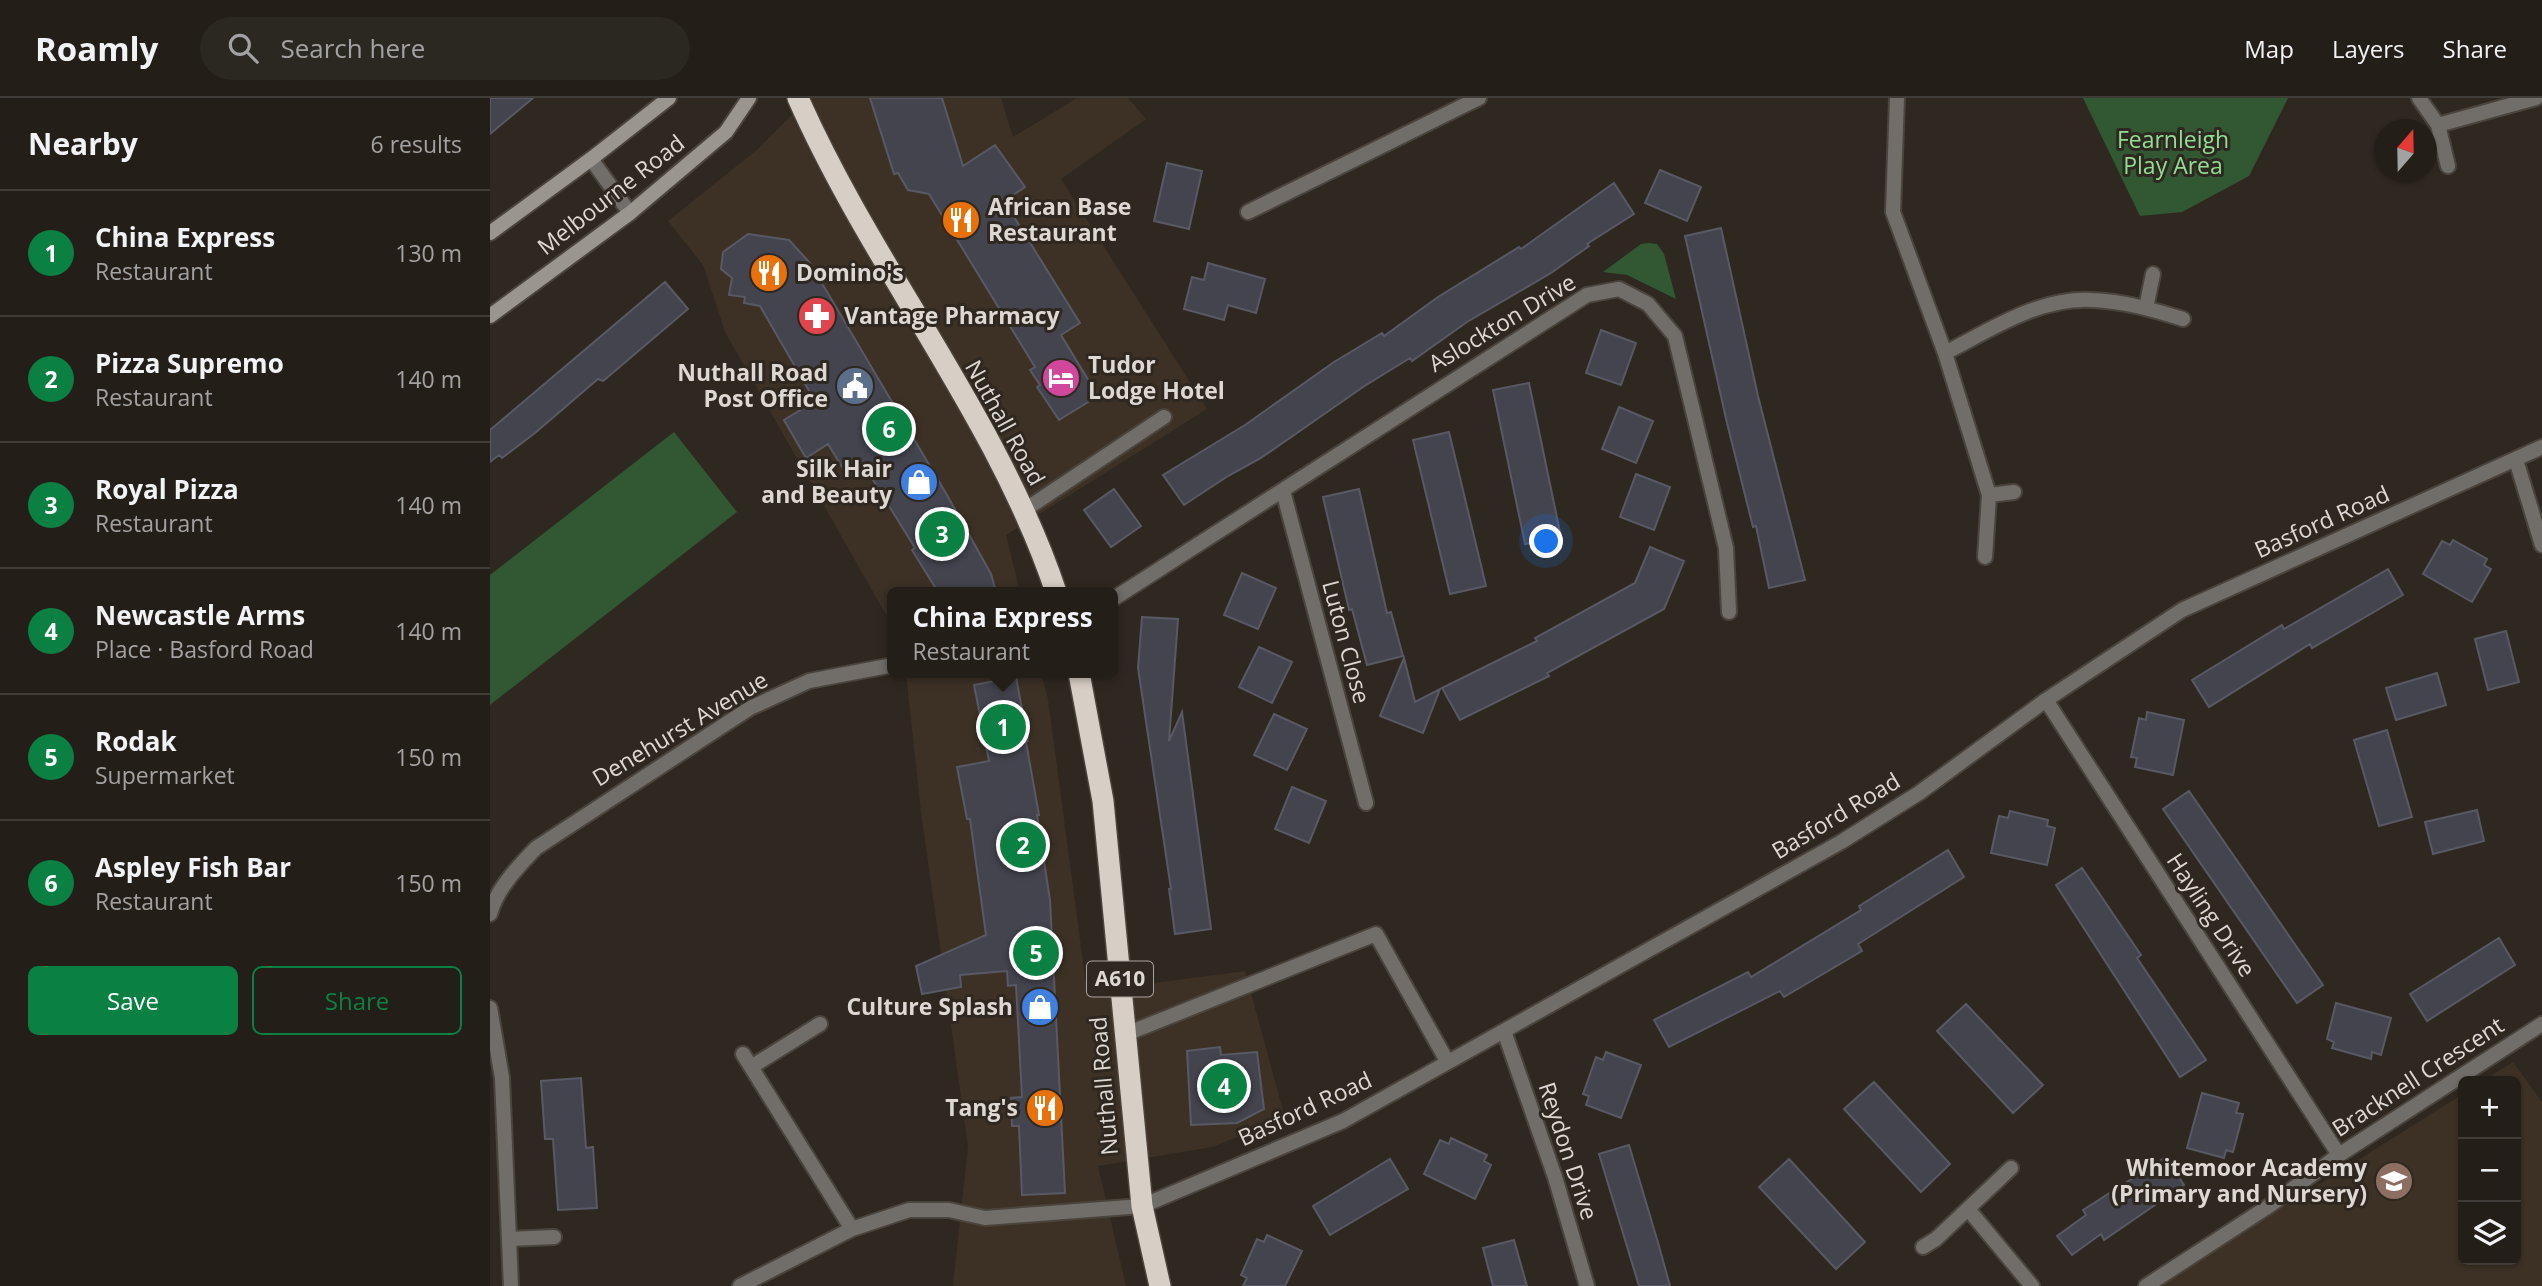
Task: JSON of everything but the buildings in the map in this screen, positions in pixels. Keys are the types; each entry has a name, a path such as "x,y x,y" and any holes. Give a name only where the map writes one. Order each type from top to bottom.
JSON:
{"highway":[{"name":"Nuthall Road","path":"798,98 817,142 986,437 1041,546 1054,587"},
{"name":"Nuthall Road","path":"1080,678 1103,800 1142,1206 1160,1286"}],"street":[{"name":"Melbourne Road","path":"490,233 669,98"},
{"name":"Melbourne Road","path":"490,316 630,213 726,132 749,98"},
{"path":"1248,212 1479,98"},
{"path":"1897,98 1893,212 1945,353 1989,495 1985,557"},
{"path":"2419,98 2438,125 2448,166"},
{"path":"2438,125 2536,98"},
{"path":"591,159 630,213"},
{"path":"2146,308 2153,274"},
{"name":"Aslockton Drive","path":"1118,596 1587,295 1619,289 1648,304 1675,336 1726,548 1729,612"},
{"path":"1945,353 2029,311 2059,302 2092,300 2146,308 2183,319"},
{"path":"1023,511 1164,417"},
{"name":"Basford Road","path":"740,1286 852,1229 909,1210 949,1210 985,1218 1142,1206 1343,1121 1841,842 1919,793 2046,700 2182,610 2542,447"},
{"path":"2515,460 2542,545"},
{"name":"Luton Close","path":"1283,491 1366,803"},
{"path":"1989,495 2014,492"},
{"name":"Denehurst Avenue","path":"490,914 493,902 536,848 750,708 809,681 887,666"},
{"name":"Hayling Drive","path":"2046,700 2339,1155"},
{"path":"1126,1034 1376,934 1447,1061"},
{"path":"490,1008 502,1078 511,1286"},
{"path":"820,1024 747,1060 852,1229"},
{"name":"Bracknell Crescent","path":"2146,1286 2269,1206 2339,1155 2542,1024"},
{"name":"Reydon Drive","path":"1504,1031 1555,1177 1587,1286"},
{"path":"1923,1247 1936,1239 2011,1168"},
{"path":"1968,1209 2032,1286"},
{"path":"509,1238 554,1237"}],"shaded area":[{"path":"809,98 1001,98 1013,137 1077,98 1128,98 1146,119 1061,179 1207,409 1006,535 1019,587 887,587 887,616 725,332 703,265 668,221 758,149"},
{"path":"907,678 1042,678 1048,699 1087,992 1245,971 1285,1118 1212,1147 1098,1166 1126,1286 953,1286 968,1146 921,812"},
{"name":"Whitemoor Academy (Primary and Nursery)","path":"2513,1062 2542,1102 2542,1286 2164,1286 2162,1283 2458,1097 2458,1265 2521,1265 2521,1076 2491,1076"}],"green space":[{"name":"Fearnleigh Play Area","path":"2083,98 2288,98 2249,176 2182,212 2140,216"},
{"path":"1641,244 1657,244 1664,254 1676,299 1627,275 1603,272"},
{"path":"674,432 737,512 490,705 490,575"}],"place":[{"name":"African Base Restaurant","path":"961,220"},
{"name":"Domino's","path":"769,273"},
{"name":"Vantage Pharmacy","path":"817,316"},
{"name":"Tudor Lodge Hotel","path":"1061,378"},
{"name":"Nuthall Road Post Office","path":"855,386"},
{"name":"Aspley Fish Bar","path":"889,429"},
{"name":"Silk Hair and Beauty","path":"919,482"},
{"name":"Royal Pizza","path":"942,534"},
{"name":"China Express","path":"1003,727"},
{"name":"Pizza Supremo","path":"1023,845"},
{"name":"Rodak","path":"1036,953"},
{"name":"Culture Splash","path":"1040,1007"},
{"name":"Newcastle Arms","path":"1224,1086"},
{"name":"Tang's","path":"1045,1108"},
{"name":"Whitemoor Academy (Primary and Nursery)","path":"2394,1181"}]}
